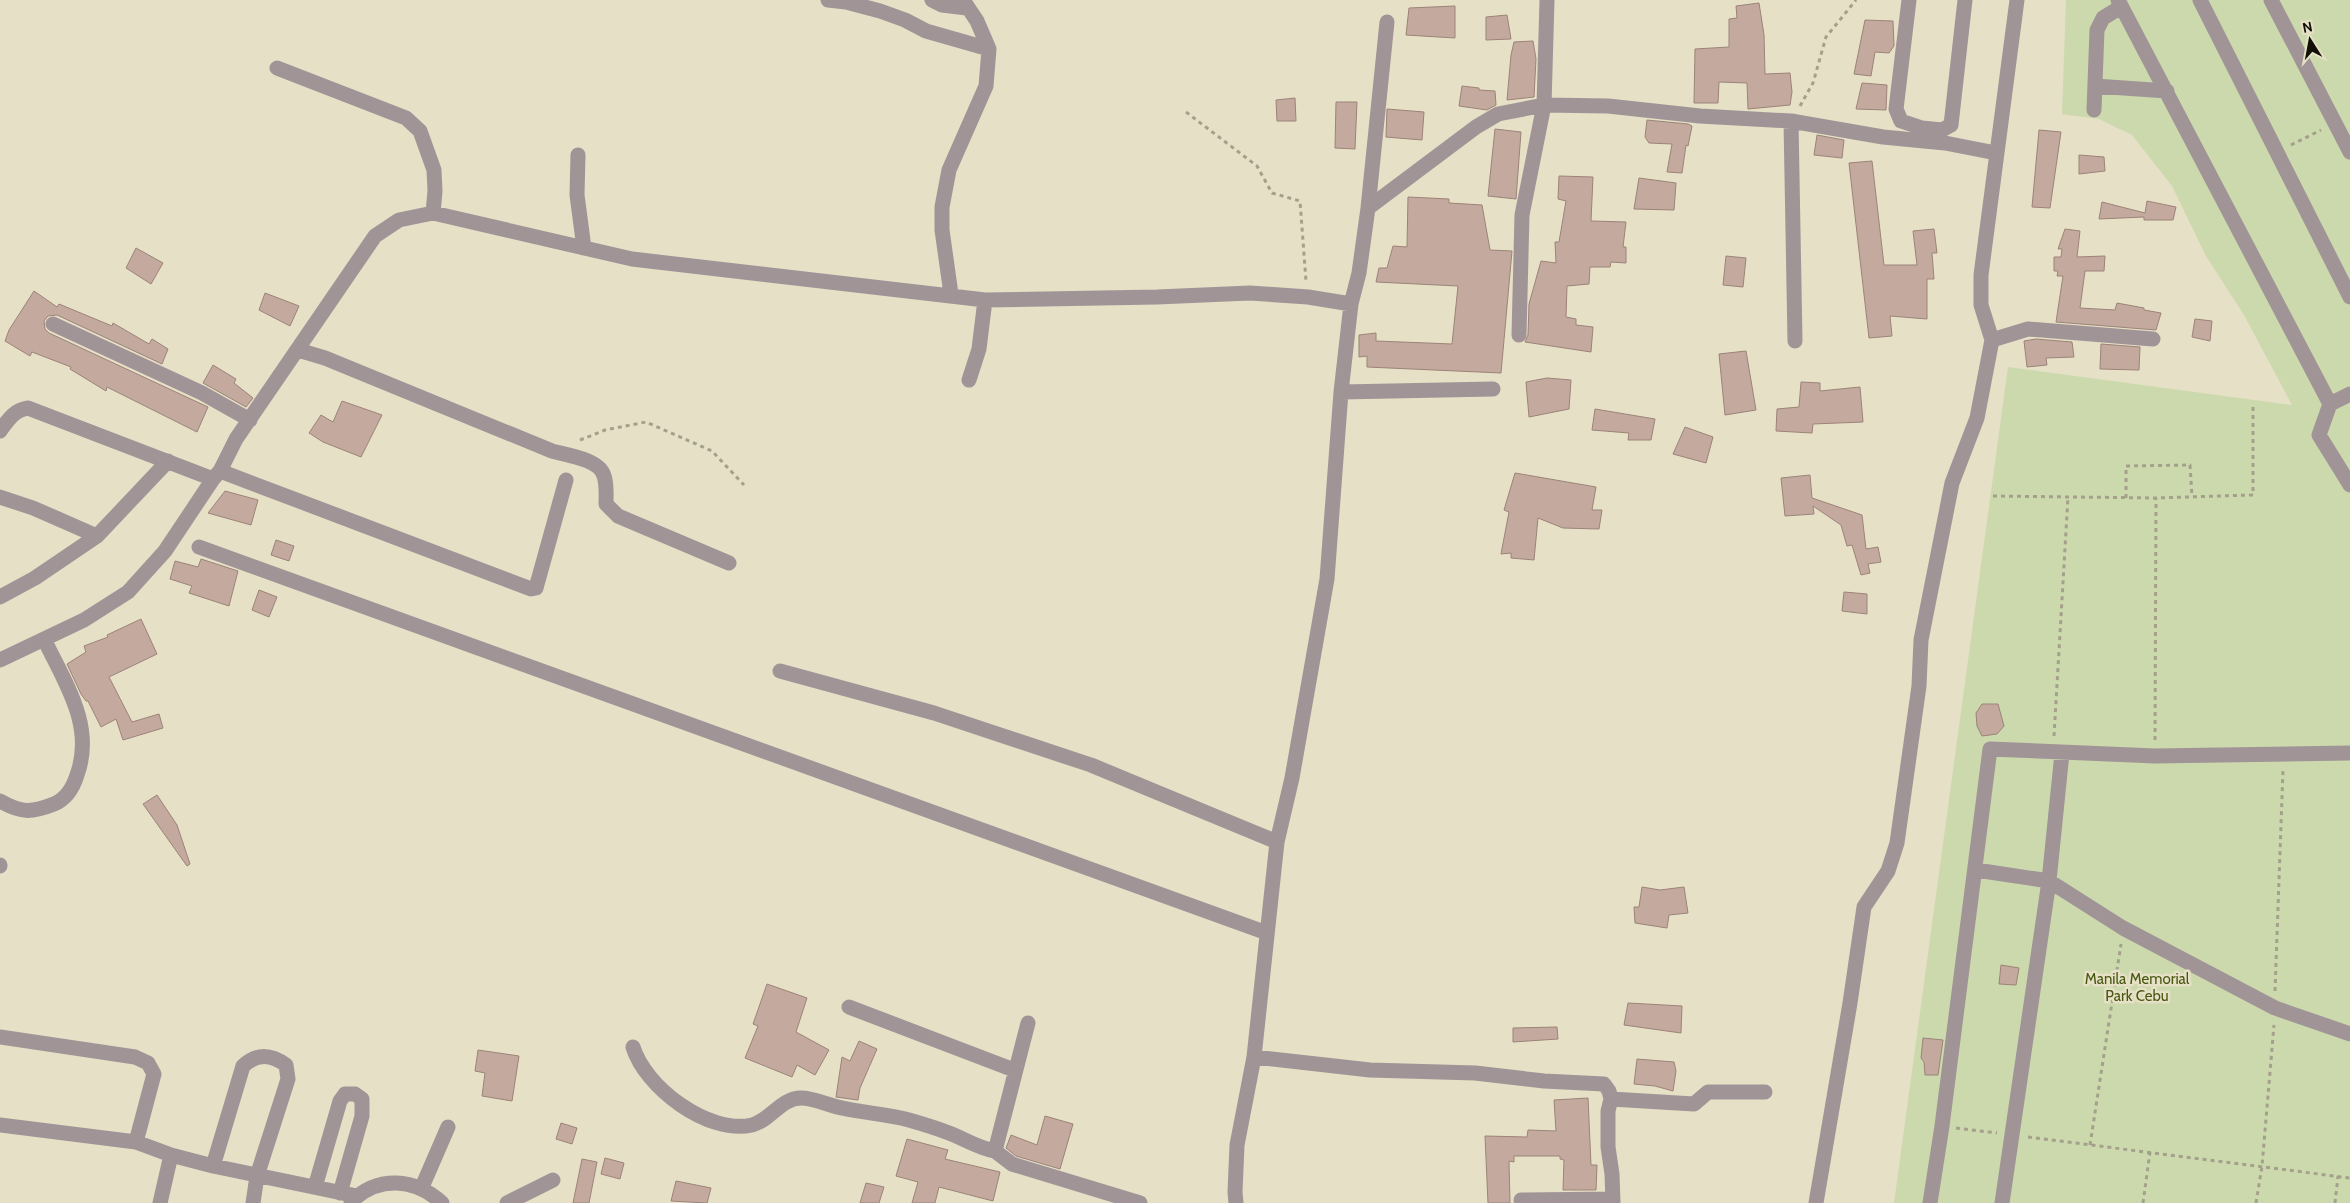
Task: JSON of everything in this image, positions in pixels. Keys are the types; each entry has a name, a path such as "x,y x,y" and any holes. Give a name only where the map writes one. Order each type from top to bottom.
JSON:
{"street":[{"path":"828,0 846,2 880,11 905,20 926,31 989,49"},
{"path":"932,0 942,4 965,4 977,21 989,49 986,86 949,170 942,207 942,230 951,294"},
{"path":"1519,335 1522,215 1544,105 1547,0"},
{"path":"1909,0 1896,109 1901,121 1922,128 1942,130 1951,125 1966,0"},
{"path":"1816,1203 1850,1003 1864,907 1888,871 1897,843 1919,686 1921,640 1952,483 1977,418 1992,340 1981,306 1981,275 2017,0"},
{"path":"2200,0 2350,297"},
{"path":"2271,0 2350,152"},
{"path":"2094,110 2097,30 2104,18 2120,3 2330,404"},
{"path":"1236,1203 1237,1145 1254,1058 1276,842 1292,778 1327,579 1341,392 1351,304 1359,273 1368,208 1387,22"},
{"path":"277,68 406,118 420,131 434,170 433,213"},
{"path":"2095,86 2167,92"},
{"path":"1368,208 1476,127 1498,114 1544,105 1608,106 1700,116 1791,121 1883,137 1945,143 1996,153"},
{"path":"1791,121 1795,341"},
{"path":"578,155 577,195 584,248"},
{"path":"0,660 84,620 128,592 165,551 216,475 236,439 375,236 398,220 433,213 632,260 951,294 985,300 1157,297 1250,293 1308,296 1351,304"},
{"path":"969,380 979,349 985,300"},
{"path":"53,324 202,392 250,420"},
{"path":"1992,340 2028,329 2153,340"},
{"path":"298,350 325,358 552,451 590,462 600,468 604,475 606,504 618,516 729,564"},
{"path":"1341,392 1493,389"},
{"path":"2350,394 2330,404 2319,436 2350,486"},
{"path":"0,431 13,413 20,409 28,408 168,461 216,475 531,589 536,588 566,480"},
{"path":"0,597 36,578 97,536 168,461"},
{"path":"0,497 33,508 97,536"},
{"path":"199,547 1267,933"},
{"path":"0,800 14,809 35,811 61,801 73,786 83,758 82,730 78,710 44,639"},
{"path":"780,671 934,713 1091,765 1276,842"},
{"path":"1930,1203 1976,870 1990,749 2155,756 2350,753"},
{"path":"2002,1203 2049,881 2058,752"},
{"path":"1976,870 2049,881 2123,928 2275,1008 2350,1034"},
{"path":"849,1007 1014,1070"},
{"path":"995,1151 1014,1070 1028,1023"},
{"path":"0,1037 135,1057 148,1063 154,1074 136,1142"},
{"path":"633,1047 648,1076 664,1094 717,1122 733,1125 752,1125 769,1116 785,1102 801,1098 841,1108 907,1120 950,1133 981,1148 995,1151 1012,1164 1140,1203"},
{"path":"213,1166 243,1066 250,1060 262,1055 276,1058 286,1065 288,1079 257,1176 253,1203"},
{"path":"1254,1058 1370,1070 1475,1073 1544,1081 1604,1084 1609,1091 1610,1099 1608,1111 1608,1148 1612,1174 1612,1201 1521,1200"},
{"path":"1610,1099 1694,1104 1708,1092 1766,1092"},
{"path":"315,1187 340,1101 345,1094 355,1094 362,1099 362,1116 349,1197"},
{"path":"0,1125 136,1142 213,1166 315,1187 349,1197 368,1188 395,1182 409,1183 422,1188 442,1203"},
{"path":"422,1188 448,1126"},
{"path":"160,1203 170,1154"},
{"path":"507,1203 553,1180"}],"path":[{"path":"1791,121 1812,83 1826,37 1856,0"},
{"path":"1186,112 1256,166 1272,192 1300,201 1308,296"},
{"path":"2277,153 2335,122"},
{"path":"1993,496 2156,498 2253,495 2253,405"},
{"path":"578,441 605,430 646,422 712,451 744,485"},
{"path":"2126,498 2126,466 2190,466 2192,497"},
{"path":"2058,752 2068,497"},
{"path":"2155,756 2156,498"},
{"path":"2256,1203 2262,1166 2275,1008 2283,753"},
{"path":"2090,1145 2123,928"},
{"path":"1942,1126 2350,1178"},
{"path":"2142,1203 2150,1152"},
{"path":"2335,1203 2338,1176"}],"green space":[{"name":"Manila Memorial Park Cebu","path":"2066,0 2350,0 2350,1203 1894,1203 2008,367 2292,405 2244,315 2206,256 2172,186 2132,135 2099,119 2062,114"}],"building":[{"path":"1759,3 1764,35 1765,74 1790,73 1792,92 1790,105 1748,109 1747,83 1719,82 1718,103 1694,103 1695,49 1729,47 1729,19 1737,18 1736,6"},
{"path":"1455,6 1455,38 1406,35 1409,8"},
{"path":"1507,15 1511,39 1486,40 1486,17"},
{"path":"1865,20 1893,21 1894,46 1889,53 1875,52 1871,76 1854,74"},
{"path":"1533,41 1536,59 1534,97 1507,100 1514,42"},
{"path":"1862,83 1887,85 1886,110 1856,109"},
{"path":"1462,86 1495,91 1496,105 1487,110 1459,106"},
{"path":"1295,98 1296,121 1277,121 1276,100"},
{"path":"1336,102 1357,102 1355,149 1335,148"},
{"path":"1387,109 1424,112 1422,140 1386,137"},
{"path":"1647,120 1692,126 1688,146 1686,145 1682,173 1667,172 1672,144 1649,143 1645,137"},
{"path":"1495,129 1521,132 1516,199 1488,196"},
{"path":"2039,130 2061,132 2050,208 2032,207"},
{"path":"1817,135 1844,140 1842,158 1814,155"},
{"path":"2079,155 2104,157 2105,171 2079,174"},
{"path":"1872,161 1884,265 1917,265 1913,231 1934,229 1937,253 1932,253 1934,279 1927,279 1927,319 1890,316 1892,336 1869,338 1849,163"},
{"path":"1559,176 1593,177 1591,221 1626,222 1623,247 1626,247 1626,263 1611,262 1610,267 1590,267 1589,284 1567,286 1566,317 1576,319 1576,325 1593,327 1591,352 1525,342 1528,335 1529,304 1541,261 1556,263 1555,242 1559,242 1566,201 1558,199"},
{"path":"1639,178 1676,183 1674,210 1634,209"},
{"path":"1408,197 1449,199 1449,203 1482,205 1490,250 1512,251 1501,373 1367,367 1367,356 1359,357 1359,335 1376,333 1376,341 1452,344 1458,286 1376,282 1379,268 1387,268 1393,246 1407,247"},
{"path":"2147,201 2176,207 2173,220 2144,220 2144,217 2099,219 2102,202 2145,213"},
{"path":"2065,229 2080,231 2077,257 2105,256 2104,271 2085,271 2080,308 2115,310 2117,303 2144,308 2144,310 2161,313 2156,330 2056,322 2063,276 2057,276 2058,271 2054,271 2054,257 2061,257 2062,249 2058,249"},
{"path":"136,248 163,263 151,284 126,268"},
{"path":"1726,256 1746,258 1743,287 1723,285"},
{"path":"34,291 57,307 59,304 112,326 113,323 149,344 152,339 168,349 162,364 57,315 48,316 44,321 45,329 49,333 208,407 197,432 107,387 106,391 70,369 71,367 32,352 30,356 5,341 9,330"},
{"path":"265,293 299,306 290,326 259,310"},
{"path":"2195,319 2212,321 2210,341 2192,337"},
{"path":"2036,339 2072,342 2074,357 2046,358 2047,365 2027,367 2024,341"},
{"path":"2101,344 2140,347 2139,370 2100,369"},
{"path":"1746,351 1756,410 1725,415 1719,354"},
{"path":"213,365 236,379 234,383 253,398 246,407 203,383"},
{"path":"1547,378 1571,380 1569,409 1529,417 1526,382"},
{"path":"1801,382 1820,383 1820,391 1860,387 1863,422 1813,424 1812,433 1776,431 1777,409 1799,407"},
{"path":"342,401 382,415 361,457 323,442 309,433 321,415 333,422"},
{"path":"1595,409 1655,419 1651,440 1628,440 1629,433 1592,430"},
{"path":"1685,427 1713,437 1706,463 1673,454"},
{"path":"1515,473 1596,487 1592,510 1602,510 1599,529 1563,528 1538,518 1534,560 1511,558 1511,553 1501,554 1509,512 1504,510"},
{"path":"1810,475 1812,498 1862,515 1866,549 1878,547 1881,562 1868,564 1870,573 1861,575 1852,545 1847,546 1841,525 1813,506 1814,514 1785,516 1781,478"},
{"path":"225,491 258,500 251,525 208,513"},
{"path":"276,540 294,546 289,561 271,555"},
{"path":"201,559 238,571 229,606 189,593 192,586 170,579 175,561 198,567"},
{"path":"259,590 277,597 269,617 252,610"},
{"path":"1844,592 1867,594 1867,614 1842,611"},
{"path":"141,619 157,654 109,677 132,722 159,714 163,728 123,740 116,719 101,727 88,701 81,694 67,664 86,652 84,646 108,637 107,635"},
{"path":"1982,704 1998,704 2004,726 1997,734 1982,736 1977,726 1976,713"},
{"path":"157,795 177,825 190,864 187,866 143,804"},
{"path":"1642,887 1660,890 1684,887 1688,913 1669,915 1667,928 1635,923 1634,907 1639,907"},
{"path":"2001,965 2019,968 2016,985 1999,984"},
{"path":"767,984 807,998 796,1032 829,1050 815,1075 797,1065 792,1077 745,1058 758,1026 753,1024"},
{"path":"1628,1003 1682,1006 1681,1033 1624,1025"},
{"path":"1557,1027 1558,1039 1513,1042 1513,1028"},
{"path":"1923,1038 1943,1040 1938,1075 1925,1075 1924,1062 1921,1058"},
{"path":"859,1041 877,1049 860,1088 858,1100 836,1097 842,1057 850,1061"},
{"path":"478,1050 519,1056 512,1101 482,1096 485,1073 475,1071"},
{"path":"1637,1059 1674,1062 1676,1071 1673,1091 1655,1086 1634,1084"},
{"path":"1588,1098 1591,1165 1597,1165 1596,1190 1563,1190 1564,1160 1560,1159 1560,1156 1514,1156 1514,1162 1509,1161 1510,1203 1488,1203 1485,1136 1527,1137 1528,1130 1556,1131 1554,1100"},
{"path":"1045,1116 1073,1124 1060,1169 1016,1156 1006,1148 1011,1135 1037,1145"},
{"path":"561,1123 577,1128 572,1144 556,1139"},
{"path":"907,1139 948,1150 945,1159 1000,1172 993,1201 939,1187 935,1203 912,1203 918,1182 896,1176"},
{"path":"605,1158 624,1163 620,1179 601,1174"},
{"path":"582,1159 597,1162 589,1203 573,1203"},
{"path":"676,1181 711,1188 707,1203 671,1201"},
{"path":"866,1183 884,1187 879,1203 860,1203"}]}
